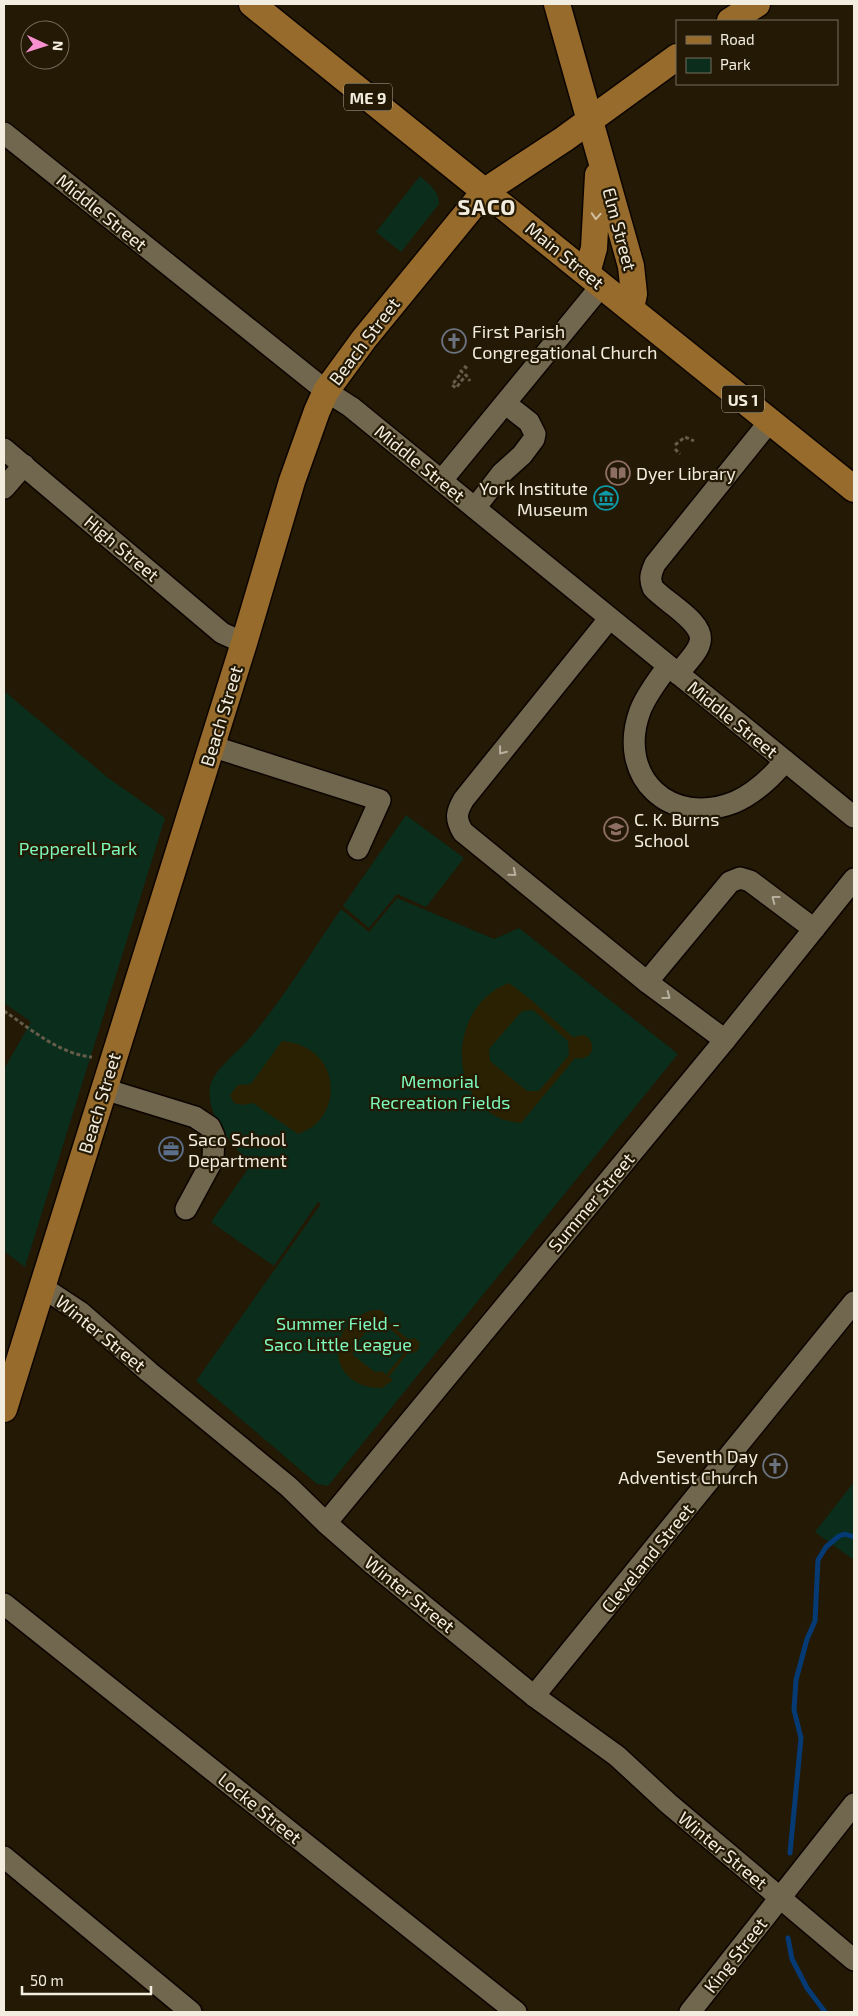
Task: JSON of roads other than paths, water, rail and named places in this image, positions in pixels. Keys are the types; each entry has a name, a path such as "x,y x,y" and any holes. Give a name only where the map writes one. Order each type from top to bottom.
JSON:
{"main road":[{"name":"Main Street","path":"252,4 485,190 854,490"},
{"path":"732,20 757,4"},
{"name":"Elm Street","path":"561,5 634,280 631,308"},
{"name":"Beach Street","path":"4,1408 244,643 292,481 326,391 364,339 485,190 564,139 676,58"},
{"name":"Elm Street","path":"595,279 594,248 599,150"}],"street":[{"name":"Middle Street","path":"4,133 326,391 351,407 442,480 609,619 854,817"},
{"path":"442,480 506,404 595,279"},
{"path":"475,508 502,473 522,455 534,439 535,434 529,422 506,404"},
{"path":"770,421 655,564 652,571 651,582 653,588 693,622 700,632 700,642 646,699 636,726 636,760 640,772 657,794 666,801 684,807 706,808 721,806 749,794 764,783 785,761"},
{"name":"High Street","path":"4,449 222,633 244,643"},
{"path":"4,488 24,465"},
{"path":"609,619 532,712 464,799 458,808 456,816 458,825 463,832 647,982 725,1040"},
{"path":"211,746 380,800 358,849"},
{"path":"647,982 730,882 740,878 750,881 814,929"},
{"name":"Summer Street","path":"326,1523 725,1040 854,879"},
{"path":"104,1089 195,1117 210,1127 214,1136 213,1159 186,1209"},
{"name":"Winter Street","path":"42,1287 80,1312 149,1372 289,1487 326,1523 374,1565 534,1696 617,1756 669,1804 854,1960"},
{"name":"Cleveland Street","path":"534,1696 854,1302"},
{"name":"Locke Street","path":"4,1604 516,2012"},
{"name":"King Street","path":"690,2012 854,1804"},
{"path":"4,1857 191,2012"}],"waterway":[{"path":"790,1853 801,1738 794,1710 796,1680 807,1639 815,1621 818,1560 826,1547 839,1536 845,1534 854,1537"},
{"path":"788,1938 792,1959 807,1988 825,2012"}],"place":[{"name":"First Parish Congregational Church","path":"454,341"},
{"name":"Dyer Library","path":"618,473"},
{"name":"York Institute Museum","path":"606,498"},
{"name":"C. K. Burns School","path":"616,829"},
{"name":"Saco School Department","path":"171,1149"},
{"name":"Seventh Day Adventist Church","path":"775,1466"}],"district":[{"name":"SACO","path":"487,206"}],"park label":[{"name":"Pepperell Park","path":"78,848"},
{"name":"Memorial Recreation Fields","path":"440,1091"},
{"name":"Summer Field - Saco Little League","path":"338,1334"}]}
